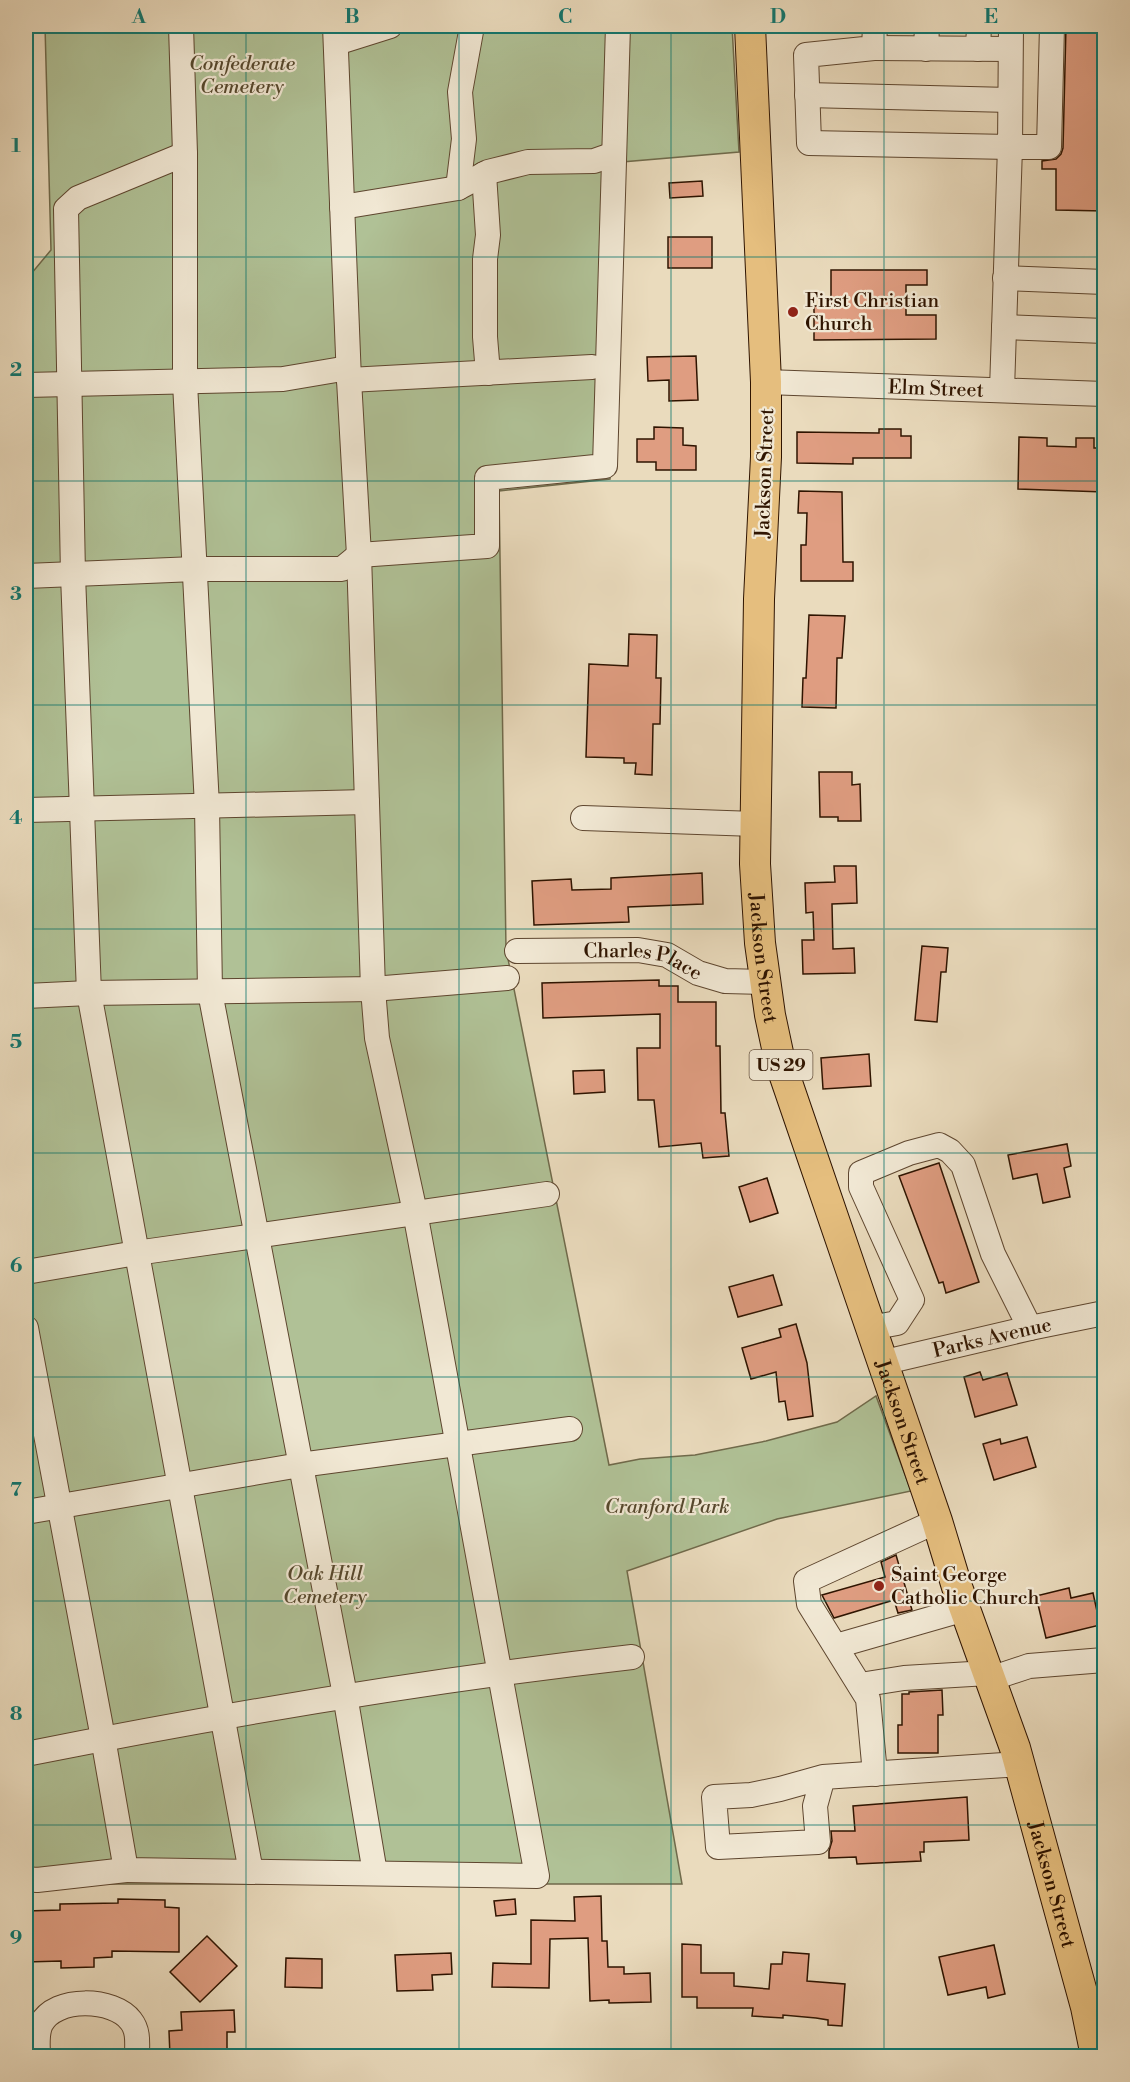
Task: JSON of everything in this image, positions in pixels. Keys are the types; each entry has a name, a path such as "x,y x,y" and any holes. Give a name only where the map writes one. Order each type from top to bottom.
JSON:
{"main road":[{"name":"Jackson Street","path":"750,26 766,382 755,824 757,904 765,982 780,1062 965,1609 1020,1764 1086,2007 1096,2056"}],"street":[{"path":"181,26 185,154 185,383 207,806 210,992 345,1695 375,1874"},
{"path":"26,1879 37,1880 126,1870 537,1876 416,1212 377,1038 373,989 360,555 349,374 336,34 390,26"},
{"path":"458,188 464,139 460,92 472,26"},
{"path":"26,576 195,569 342,568 360,555 487,546 487,478 605,466 618,26"},
{"path":"978,49 979,26"},
{"path":"1002,390 1010,147 1011,26"},
{"path":"1010,49 978,49 926,37 874,37 806,55 808,143 1049,147 1053,26"},
{"path":"807,95 1010,100"},
{"path":"185,154 78,198 66,209 73,575 89,993 251,1872"},
{"path":"342,207 458,188 484,174 528,162 594,161 614,154"},
{"path":"484,174 488,235 484,259 488,373"},
{"path":"1005,278 1104,282"},
{"path":"1004,327 1104,331"},
{"path":"26,385 185,383 349,374 488,373 592,368"},
{"name":"Elm Street","path":"766,382 1104,393"},
{"path":"26,810 367,802"},
{"path":"583,818 755,824"},
{"name":"Charles Place","path":"517,951 638,950 667,955 698,973 725,981 765,982"},
{"path":"26,996 373,989 507,978"},
{"path":"870,1328 897,1323 912,1300 861,1187 861,1173 909,1153 939,1145 950,1151 963,1165 993,1254 1030,1328"},
{"path":"26,1272 256,1235 547,1194"},
{"name":"Parks Avenue","path":"881,1363 1104,1313"},
{"path":"26,1328 126,1870"},
{"path":"26,1512 300,1465 458,1446 570,1429"},
{"path":"875,1774 868,1699 808,1604 806,1581 937,1521"},
{"path":"836,1646 965,1609"},
{"path":"26,1754 345,1695 500,1672 632,1657"},
{"path":"860,1685 904,1678 989,1676 1029,1666 1104,1660"},
{"path":"823,1777 815,1806 818,1842 717,1847 714,1797 751,1795 823,1777 1020,1764"},
{"path":"38,2056 38,2034 41,2025 51,2013 73,2004 96,2004 119,2010 133,2022 137,2031 137,2056"}],"green space":[{"name":"Oak Hill Cemetery","path":"45,26 732,26 739,152 622,162 610,479 499,491 506,949 609,1465 640,1459 695,1455 766,1441 837,1422 876,1396 911,1491 777,1519 627,1571 682,1884 26,1884 26,280 51,250"}],"building":[{"path":"1066,26 1104,26 1104,211 1056,210 1056,169 1042,169 1042,161 1056,159 1063,148"},
{"path":"702,181 703,196 670,198 669,183"},
{"path":"668,237 712,237 712,268 668,268"},
{"path":"831,270 927,270 927,285 906,285 906,315 936,315 936,339 814,340 814,306 831,306"},
{"path":"696,356 698,400 669,401 669,380 648,381 647,357"},
{"path":"654,427 683,428 683,445 696,446 696,470 656,470 656,462 637,462 637,439 654,439"},
{"path":"879,429 901,429 901,436 911,436 911,458 853,458 853,464 797,463 797,432 879,433"},
{"path":"1019,437 1047,438 1047,446 1076,447 1076,438 1094,438 1094,448 1104,448 1104,492 1018,489"},
{"path":"799,491 842,492 843,562 853,562 853,581 801,581 801,545 806,545 807,513 798,513"},
{"path":"809,615 845,616 842,658 837,658 836,708 802,707"},
{"path":"629,634 657,635 656,678 661,678 660,724 653,724 652,775 635,774 636,763 624,763 624,758 586,757 589,664 628,666"},
{"path":"819,772 852,772 852,785 860,784 861,821 838,821 838,817 820,817"},
{"path":"834,866 856,866 857,903 832,904 833,949 854,948 855,973 803,974 802,940 814,940 813,912 806,913 805,883 835,882"},
{"path":"702,873 703,904 628,907 629,922 534,925 532,881 571,879 572,890 611,889 611,878"},
{"path":"922,946 948,948 946,972 941,972 937,1022 915,1020"},
{"path":"659,980 659,986 678,986 678,1002 716,1002 716,1046 720,1046 721,1113 725,1113 729,1156 703,1158 701,1143 659,1147 654,1100 638,1100 637,1048 660,1048 660,1014 543,1018 542,983"},
{"path":"869,1054 871,1086 823,1089 821,1058"},
{"path":"604,1070 605,1092 574,1094 573,1071"},
{"path":"1067,1144 1071,1166 1064,1168 1070,1197 1043,1203 1037,1174 1013,1179 1008,1155"},
{"path":"939,1163 979,1282 946,1293 943,1282 939,1283 899,1176"},
{"path":"767,1178 778,1213 750,1222 739,1187"},
{"path":"773,1275 782,1305 738,1317 729,1287"},
{"path":"796,1324 807,1363 813,1416 788,1420 785,1401 779,1402 776,1372 751,1379 742,1348 781,1337 779,1329"},
{"path":"980,1372 983,1380 1007,1373 1017,1405 975,1417 964,1377"},
{"path":"1027,1437 1036,1467 994,1480 983,1444 1000,1439 1001,1444"},
{"name":"Saint George Catholic Church","path":"896,1555 912,1610 898,1613 894,1600 834,1618 822,1595 885,1577 881,1562"},
{"path":"1069,1588 1071,1598 1093,1593 1100,1625 1046,1638 1036,1596"},
{"path":"942,1690 943,1715 938,1715 938,1753 898,1753 898,1725 902,1725 902,1694"},
{"path":"967,1797 969,1840 924,1842 924,1852 920,1852 921,1861 857,1864 856,1857 829,1858 831,1831 855,1831 853,1806"},
{"path":"601,1896 602,1941 607,1941 608,1967 624,1967 624,1974 650,1973 651,2002 590,2001 588,1938 550,1939 549,1988 492,1987 493,1963 531,1964 531,1920 575,1921 574,1897"},
{"path":"118,1899 165,1900 165,1907 179,1908 179,1952 112,1951 112,1957 94,1958 94,1967 61,1968 61,1961 26,1962 26,1911 60,1910 60,1904 118,1903"},
{"path":"515,1899 516,1914 496,1916 494,1901"},
{"path":"207,1936 237,1966 200,2002 170,1972"},
{"path":"682,1944 701,1945 701,1973 734,1973 734,1986 769,1989 771,1964 782,1964 783,1952 809,1954 807,1981 845,1984 842,2026 828,2025 828,2020 816,2018 783,2015 783,2018 752,2016 753,2008 697,2008 697,1997 682,1997"},
{"path":"994,1945 1005,1994 988,1998 986,1987 948,1995 939,1957"},
{"path":"451,1953 452,1974 432,1975 433,1990 397,1991 395,1955"},
{"path":"286,1958 322,1959 322,1988 285,1987"},
{"path":"234,2010 235,2032 227,2032 227,2056 170,2056 169,2031 182,2030 181,2012"}],"place":[{"name":"First Christian Church","path":"793,312"},
{"name":"Saint George Catholic Church","path":"879,1586"}],"park label":[{"name":"Confederate Cemetery","path":"242,74"},
{"name":"Cranford Park","path":"667,1506"}]}
